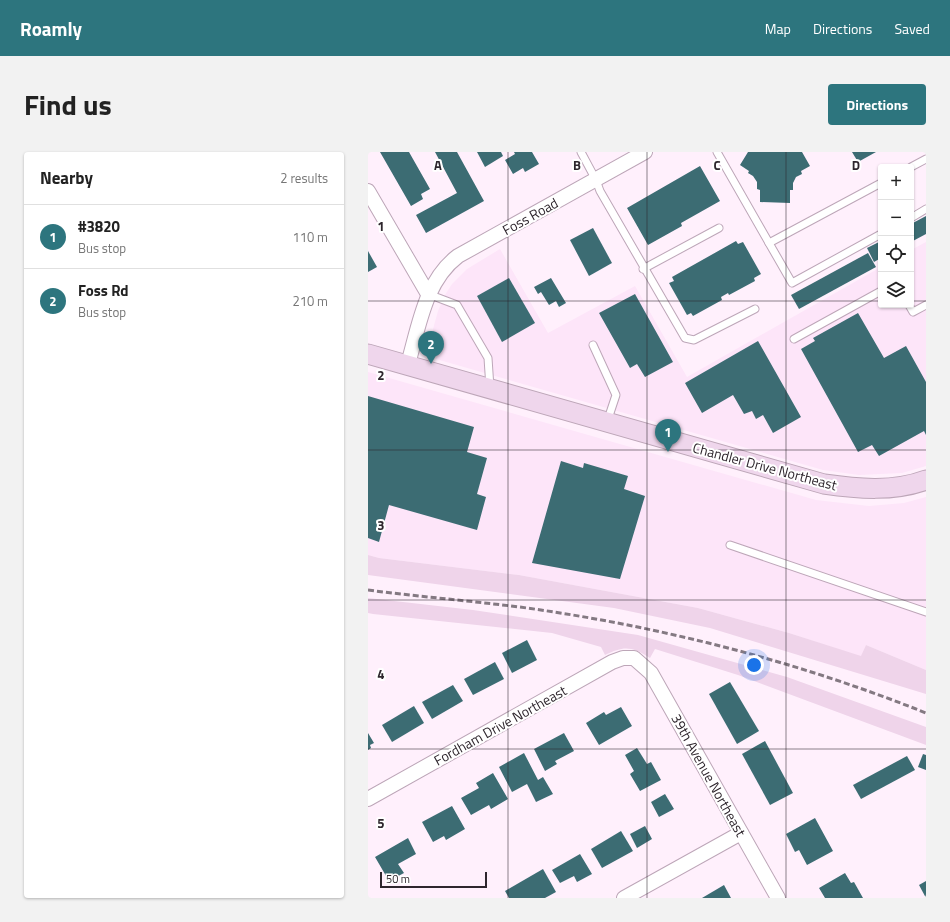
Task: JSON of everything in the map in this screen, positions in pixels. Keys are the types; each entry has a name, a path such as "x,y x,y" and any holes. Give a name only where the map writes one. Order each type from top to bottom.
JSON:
{"street":[{"name":"Foss Road","path":"408,364 428,294 439,274 448,264 458,256 645,152"},
{"path":"368,191 428,294"},
{"name":"Chandler Drive Northeast","path":"368,354 408,364 824,484 871,489 916,484 926,480"},
{"name":"Fordham Drive Northeast","path":"368,799 612,662 634,658"},
{"name":"39th Avenue Northeast","path":"634,658 651,673 778,898"},
{"path":"624,898 741,833"}],"lane":[{"path":"581,152 596,180 600,191 643,269 685,338 694,340 755,309"},
{"path":"717,152 792,283 878,236"},
{"path":"914,165 926,159"},
{"path":"769,243 878,185"},
{"path":"914,216 926,209"},
{"path":"643,269 719,228"},
{"path":"794,339 878,293"},
{"path":"428,294 457,305 488,358 490,388"},
{"path":"911,308 914,312 926,305"},
{"path":"593,345 616,395 607,422"},
{"path":"730,545 926,612"}],"shaded area":[{"path":"926,242 926,466 902,473 859,475 823,470 436,359 435,355 429,351 430,340 438,311 452,284 467,269 500,249 548,333 635,286 687,377 878,269 878,308 914,308 914,248"},
{"path":"368,372 816,500 869,506 904,503 926,497 926,670 866,645 861,657 789,633 698,608 519,575 379,558 368,555"},
{"path":"368,555 379,558 519,575 698,608 789,633 861,656 866,645 926,670 926,694 710,628 614,608 368,575"},
{"path":"368,598 473,610 638,635 787,677 926,727 926,745 738,675 655,649 650,658 632,649 617,650 605,655 601,647 552,633 373,614 368,613"}],"building":[{"path":"380,152 409,152 430,189 421,194 423,199 411,206"},
{"path":"435,152 457,152 484,201 426,233 416,215 457,193"},
{"path":"477,152 501,152 503,156 485,167"},
{"path":"514,152 532,152 539,164 525,172 523,168 513,174 505,160 515,154"},
{"path":"748,152 802,152 810,166 801,171 802,174 796,177 793,183 793,190 790,190 790,203 760,202 760,190 757,189 757,182 753,176 748,173 749,171 740,165"},
{"path":"852,152 876,152 858,162"},
{"path":"700,166 720,201 681,223 682,226 648,245 627,208"},
{"path":"926,216 926,234 914,240 914,236 914,222"},
{"path":"593,228 612,263 589,276 570,240"},
{"path":"736,241 738,244 743,242 761,274 754,278 755,281 729,295 728,293 721,297 722,300 693,316 691,313 687,315 669,283 674,281 672,277"},
{"path":"878,242 878,260 874,262 867,248"},
{"path":"368,251 377,267 368,272"},
{"path":"868,253 876,267 799,309 791,295"},
{"path":"509,278 535,323 502,342 477,296"},
{"path":"551,278 566,303 559,307 556,301 549,305 541,292 538,294 534,287"},
{"path":"635,294 673,362 645,377 637,364 630,368 599,313"},
{"path":"858,313 884,358 906,346 926,382 926,435 924,431 879,456 872,445 858,452 801,349 815,341 813,338"},
{"path":"758,341 801,417 773,433 763,415 756,419 752,411 744,414 733,395 702,413 685,383"},
{"path":"368,396 474,427 467,452 487,458 477,494 486,497 477,530 389,505 379,542 368,538"},
{"path":"561,461 583,468 584,463 628,476 624,489 645,496 620,579 532,563"},
{"path":"527,640 537,660 512,673 502,653"},
{"path":"495,662 504,679 473,695 464,679"},
{"path":"730,682 759,731 737,744 709,694"},
{"path":"453,685 463,701 432,719 422,702"},
{"path":"414,706 424,723 392,742 382,725"},
{"path":"621,707 632,726 599,745 586,723 604,712 606,715"},
{"path":"368,733 374,743 370,745 371,748 368,750"},
{"path":"564,733 574,751 555,761 557,764 545,771 534,749"},
{"path":"765,741 793,793 770,805 742,754"},
{"path":"637,748 647,764 651,762 661,780 640,791 630,774 634,771 625,755"},
{"path":"524,753 538,780 543,777 553,794 536,802 527,784 512,792 499,767"},
{"path":"923,754 926,755 926,770 918,767"},
{"path":"907,756 915,770 861,799 853,785"},
{"path":"493,773 508,799 491,809 489,805 471,815 461,798 479,788 476,783"},
{"path":"665,794 674,809 659,817 651,802"},
{"path":"452,806 465,829 446,840 444,836 433,842 422,822"},
{"path":"815,818 833,851 807,865 799,850 795,852 786,834"},
{"path":"645,826 652,839 637,848 630,834"},
{"path":"621,831 633,851 602,868 591,849"},
{"path":"408,838 416,854 398,864 404,873 389,881 375,857"},
{"path":"580,854 592,874 577,882 574,876 560,883 552,870"},
{"path":"543,869 556,892 545,898 509,898 505,891"},
{"path":"845,873 851,883 854,882 863,898 825,898 819,888"},
{"path":"926,881 926,898 919,885"},
{"path":"724,885 731,898 702,898"}],"railway":[{"path":"368,590 527,608 629,625 680,636 780,662 926,713"}],"place":[{"name":"Foss Rd","path":"431,364"},
{"name":"#3820","path":"668,452"}]}
